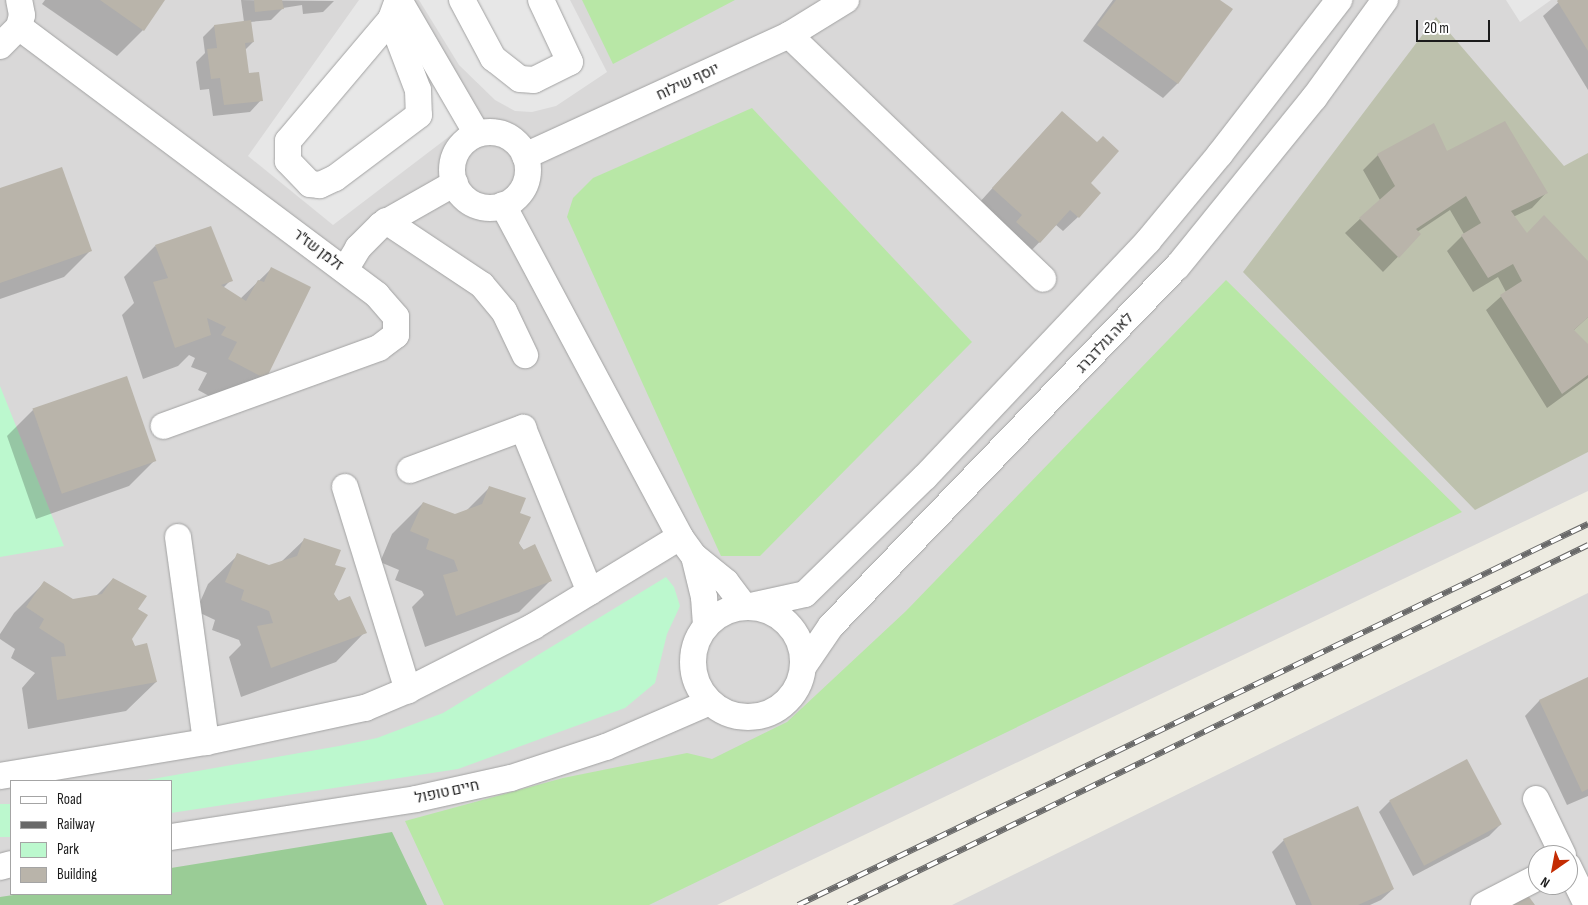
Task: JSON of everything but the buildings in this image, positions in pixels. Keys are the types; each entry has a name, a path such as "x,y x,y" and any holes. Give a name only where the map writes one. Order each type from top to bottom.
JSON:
{"street":[{"path":"0,46 19,27 22,15 19,0"},
{"path":"462,0 493,58 520,80 534,80 570,62 541,0"},
{"name":"יוסף שילוח","path":"525,156 789,35 846,0"},
{"path":"687,547 726,582 748,607 768,610 789,626 802,649 803,667 799,684 789,699 775,710 759,716 741,717 724,712 710,702 701,691 692,664 698,637 706,625 731,609 748,607 805,594 945,456 1148,241 1237,133 1339,0"},
{"name":"לאה גולדברג","path":"803,667 831,626 1177,267 1314,98 1385,0"},
{"path":"396,6 418,90 418,115 335,178 320,185 310,184 288,160 288,141 396,6"},
{"path":"396,6 477,134"},
{"name":"זלמן שז\"ר","path":"19,27 345,270 392,310 398,324 392,340 379,348 164,426"},
{"path":"789,35 1043,279"},
{"path":"488,132 505,135 520,146 525,156 528,173 525,185 518,195 503,205 492,207 475,204 460,193 455,183 455,154 466,140 477,134 488,132"},
{"path":"345,270 358,248 386,222 455,183"},
{"path":"503,205 687,547 704,598 706,625"},
{"path":"386,222 482,285 504,310 525,355"},
{"path":"410,470 523,428 590,592"},
{"path":"345,487 408,690"},
{"path":"178,537 206,742"},
{"path":"0,776 206,742 365,708 408,690 534,626 590,592 687,547"},
{"name":"חיים טופול","path":"172,837 416,799 511,778 606,747 710,702"},
{"path":"1536,799 1558,845"},
{"path":"1484,905 1528,882"},
{"path":"1578,887 1587,905"}],"shaded area":[{"path":"0,0 1588,0 1588,491 717,905 0,905"},
{"path":"359,0 395,0 463,126 333,225 248,156"},
{"path":"419,0 570,0 607,72 556,106 532,112 515,111 495,100 459,65"},
{"path":"1506,0 1551,0 1520,22"},
{"path":"1436,17 1564,166 1588,153 1588,452 1475,510 1243,272"},
{"path":"1588,593 1588,905 952,905"}],"green space":[{"path":"582,0 735,0 613,64"},
{"path":"752,108 972,342 760,556 721,556 567,217 573,198 593,178"},
{"path":"1226,280 1462,512 649,905 444,905 405,821 563,778 687,753 712,759 787,722 906,611"},
{"path":"0,386 64,546 0,557"},
{"path":"666,577 674,587 680,606 667,634 655,683 625,708 458,769 172,813 172,780 147,780 377,738 443,713"},
{"path":"0,804 10,804 10,837 0,837"},
{"path":"392,832 427,905 0,905 0,897 13,895 172,895 172,868"}],"railway":[{"path":"798,905 1588,524"},
{"path":"848,905 1588,545"}]}
